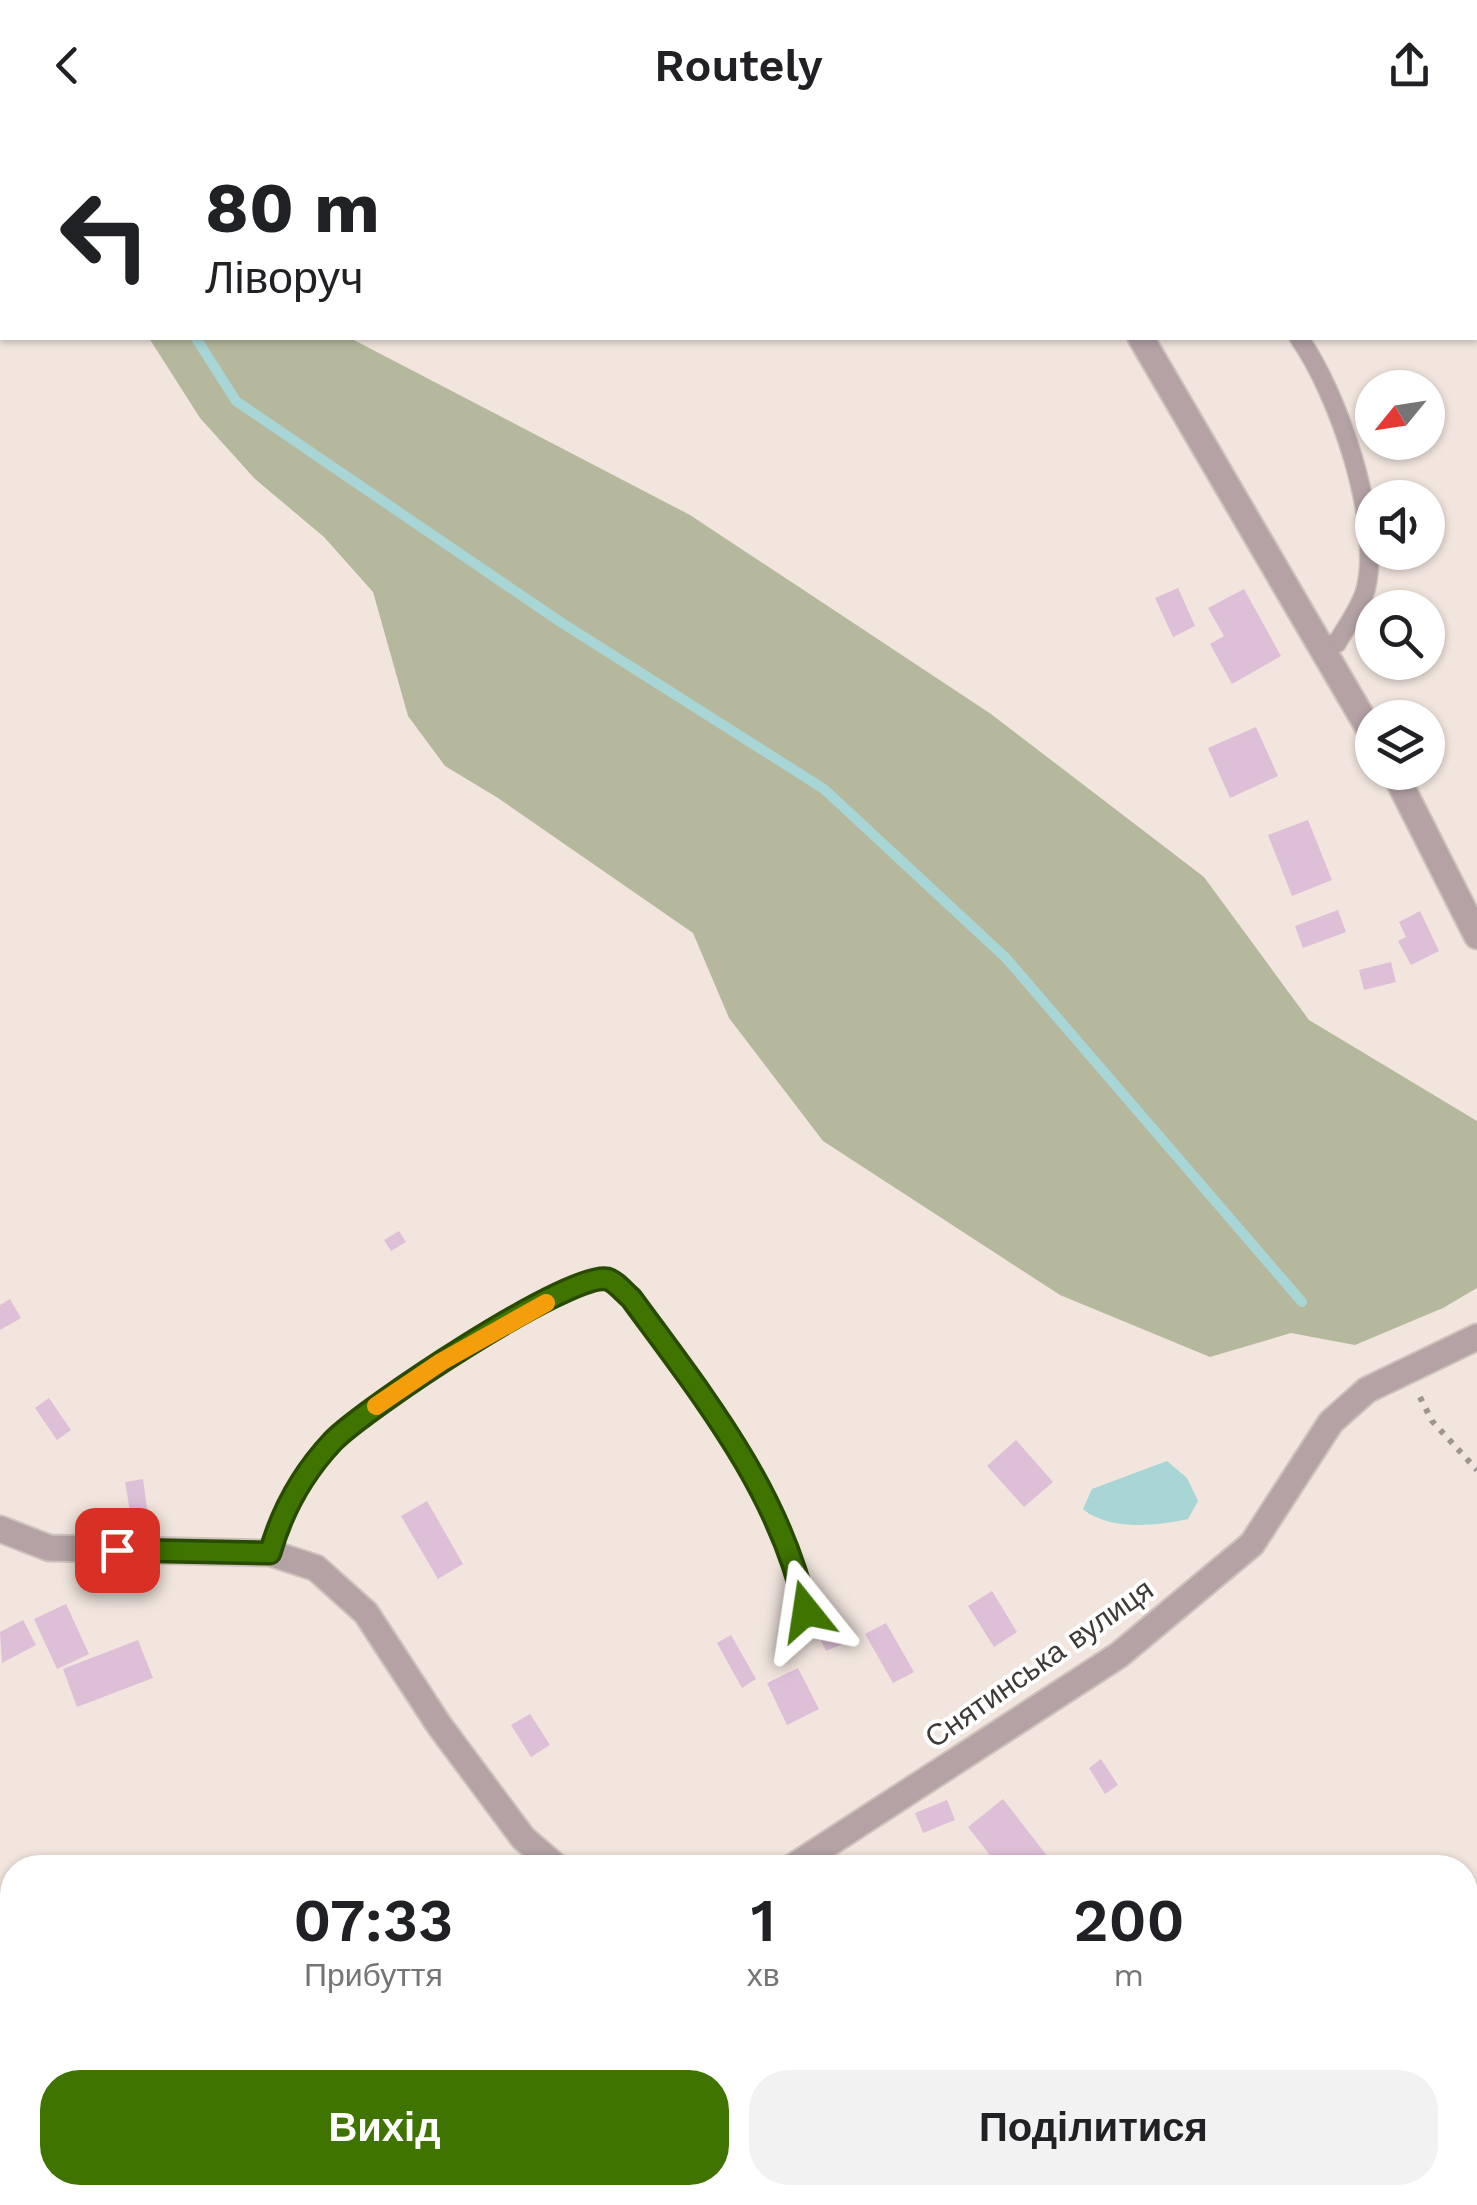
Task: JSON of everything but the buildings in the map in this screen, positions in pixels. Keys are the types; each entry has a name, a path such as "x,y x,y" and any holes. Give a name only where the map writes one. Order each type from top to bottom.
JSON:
{"street":[{"path":"1142,340 1355,704"},
{"path":"1403,790 1477,936"},
{"name":"Снятинська вулиця","path":"813,1855 1119,1655 1252,1544 1331,1422 1367,1390 1477,1336"},
{"path":"0,1529 49,1548 270,1553 316,1568 366,1613 460,1754 524,1838 543,1855"}],"lane":[{"path":"1300,340 1356,457 1366,526 1366,589 1337,643 1322,645"},
{"path":"270,1553 280,1516 301,1481 333,1441 392,1392 558,1296 610,1280 631,1298 683,1368 754,1475 798,1575 806,1611"}],"path":[{"path":"1408,1370 1432,1421 1477,1470"}],"green space":[{"path":"150,340 354,340 690,515 991,714 1204,877 1309,1020 1477,1121 1477,1288 1443,1308 1355,1345 1291,1333 1210,1357 1060,1295 823,1141 729,1018 693,933 498,798 445,766 408,716 373,592 324,537 255,479 200,418"}],"water":[{"path":"1167,1461 1187,1478 1198,1501 1188,1519 1148,1525 1119,1524 1083,1509 1092,1489"}],"waterway":[{"path":"197,340 236,401 559,621 824,789 1006,958 1302,1302"}],"slow traffic":[{"path":"376,1406 441,1362 546,1303"}],"route":[{"path":"117,1550 270,1553 280,1516 301,1481 333,1441 392,1392 558,1296 602,1279 610,1280 631,1298 724,1426 754,1475 798,1575 806,1611"}]}
